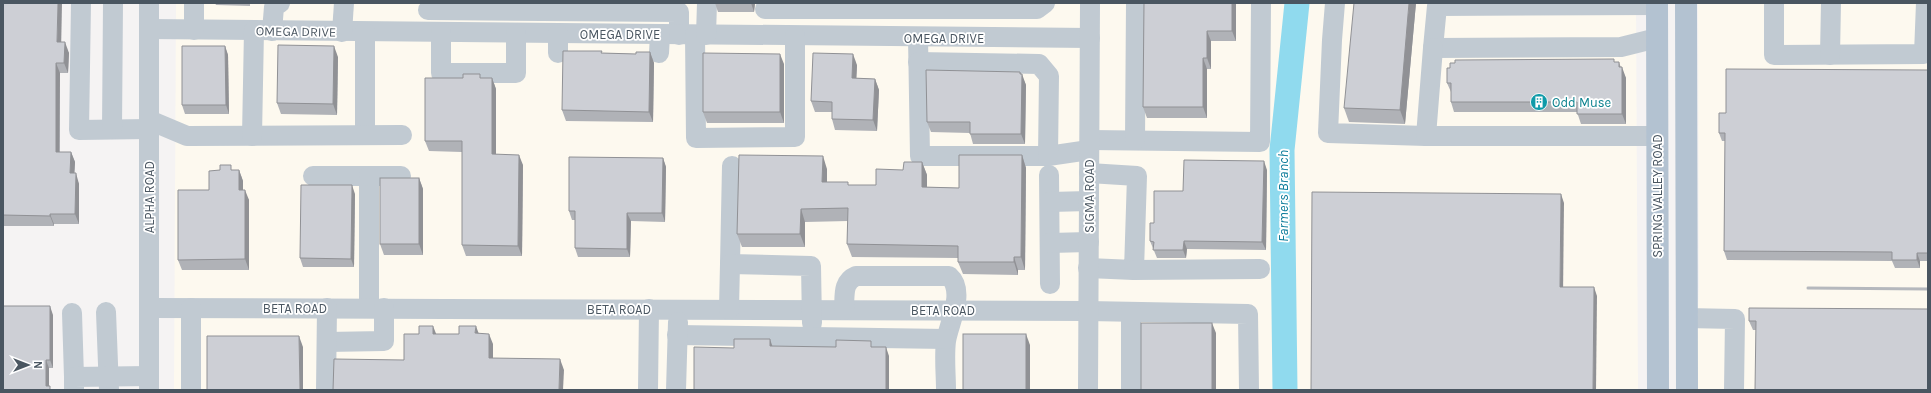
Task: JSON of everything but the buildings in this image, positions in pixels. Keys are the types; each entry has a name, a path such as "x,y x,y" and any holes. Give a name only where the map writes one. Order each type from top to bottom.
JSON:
{"main road":[{"path":"1686,3 1685,198 1687,390"},
{"name":"SPRING VALLEY ROAD","path":"1657,4 1658,390"},
{"path":"1657,198 1685,198"}],"street":[{"path":"81,3 79,130 112,129 149,125 187,136 402,135"},
{"path":"112,3 112,129"},
{"name":"ALPHA ROAD","path":"149,3 149,383"},
{"path":"194,3 194,30"},
{"path":"252,136 263,31 274,7 280,3"},
{"path":"342,32 344,3"},
{"path":"707,3 694,35 696,138 795,137 795,36"},
{"path":"766,36 765,6 910,6 1038,9 1045,3"},
{"name":"SIGMA ROAD","path":"1088,390 1090,3"},
{"path":"1135,140 1136,3"},
{"path":"910,6 918,62 920,156 1049,166 1090,145 1135,140 1260,142 1261,3"},
{"path":"1335,3 1328,133 1426,136 1657,136"},
{"path":"1774,3 1774,55 1924,54 1926,3"},
{"path":"1830,55 1831,3"},
{"path":"1426,136 1437,5 1657,4"},
{"path":"516,34 516,73 440,73 437,33 433,8 679,12 694,35"},
{"name":"OMEGA DRIVE","path":"149,29 516,34 558,43 660,44 694,35 1090,38"},
{"path":"365,32 365,135"},
{"path":"1433,48 1621,47 1656,38"},
{"path":"918,62 1039,64 1048,76 1050,284"},
{"path":"728,309 732,166"},
{"path":"1089,173 1137,176 1134,270"},
{"path":"313,176 401,176"},
{"path":"327,342 384,341 377,308 369,176"},
{"path":"1050,202 1089,201"},
{"path":"1050,243 1089,242"},
{"path":"730,264 811,266 812,337"},
{"path":"1088,268 1134,270 1260,270"},
{"path":"844,310 845,286 848,280 860,275 949,276 956,289 955,310 946,339 946,390"},
{"name":"BETA ROAD","path":"149,308 955,310 1248,314 1249,390"},
{"path":"191,308 191,390"},
{"path":"326,390 327,308"},
{"path":"648,390 649,309"},
{"path":"676,390 678,309"},
{"path":"106,312 108,383"},
{"path":"1131,312 1131,390"},
{"path":"72,313 74,384 149,383"},
{"path":"1686,318 1734,319 1734,390"},
{"path":"677,335 946,339"}],"shaded area":[{"path":"176,3 1636,3 1638,390 174,390"},
{"path":"1698,3 1928,3 1928,390 1697,390 1699,286"}],"waterway":[{"name":"Farmers Branch","path":"1285,390 1282,150 1297,3"}],"railway":[{"path":"1808,288 1928,289"}],"place":[{"name":"Odd Muse","path":"1539,102"}]}
